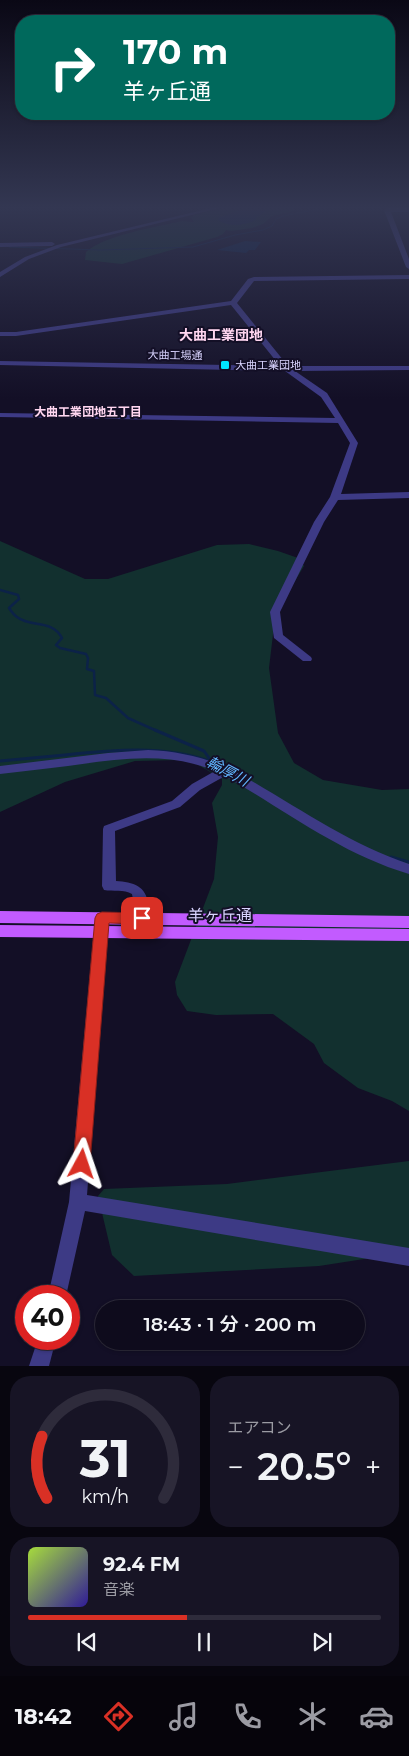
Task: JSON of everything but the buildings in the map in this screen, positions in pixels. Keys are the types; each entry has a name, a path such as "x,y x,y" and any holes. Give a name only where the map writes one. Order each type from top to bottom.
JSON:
{"main road":[{"name":"羊ヶ丘通","path":"0,917 102,925 409,935"},
{"name":"羊ヶ丘通","path":"0,931 102,925 142,918 409,922"}],"street":[{"path":"0,334 16,334 233,303 250,280 254,279 409,277"},
{"path":"233,303 286,368 324,395 354,443 335,497 319,522 275,612 278,636 307,659"},
{"name":"大曲工場通","path":"0,362 286,368 409,368"},
{"path":"0,415 340,421"},
{"path":"335,497 409,495"},
{"path":"0,770 124,754 157,754 190,758 225,771 344,844 372,857 409,869"},
{"path":"142,918 142,898 139,893 128,886 109,886 109,829 176,804 196,787 225,771"},
{"path":"59,1285 78,1202 102,925"},
{"path":"78,1202 409,1256"},
{"path":"39,1366 43,1350"}],"green space":[{"path":"0,541 85,579 108,579 217,545 249,544 278,551 298,558 304,566 283,601 274,626 269,668 278,733 294,763 323,780 382,790 409,789 409,1111 392,1101 358,1088 324,1063 314,1044 273,1014 216,1015 187,1011 177,995 175,982 214,879 218,837 212,803 222,785 222,779 195,763 178,760 135,761 65,782 0,812"},
{"path":"409,1161 409,1252 319,1266 134,1276 112,1255 98,1196 104,1189 227,1184"}],"waterway":[{"path":"0,590 18,595 19,599 9,608 17,617 53,628 62,638 56,645 60,648 86,654 88,658 87,669 94,671 95,695 106,698 128,718 157,731"},
{"path":"155,730 204,751 209,758"},
{"name":"輪厚川","path":"0,761 107,751 148,750 188,755 227,768"},
{"name":"輪厚川","path":"391,857 409,862"}],"place":[{"name":"大曲工業団地","path":"225,365"}],"district":[{"name":"大曲工業団地","path":"221,335"},
{"name":"大曲工業団地五丁目","path":"88,411"}],"route":[{"path":"82,1164 102,918 142,918"}]}
